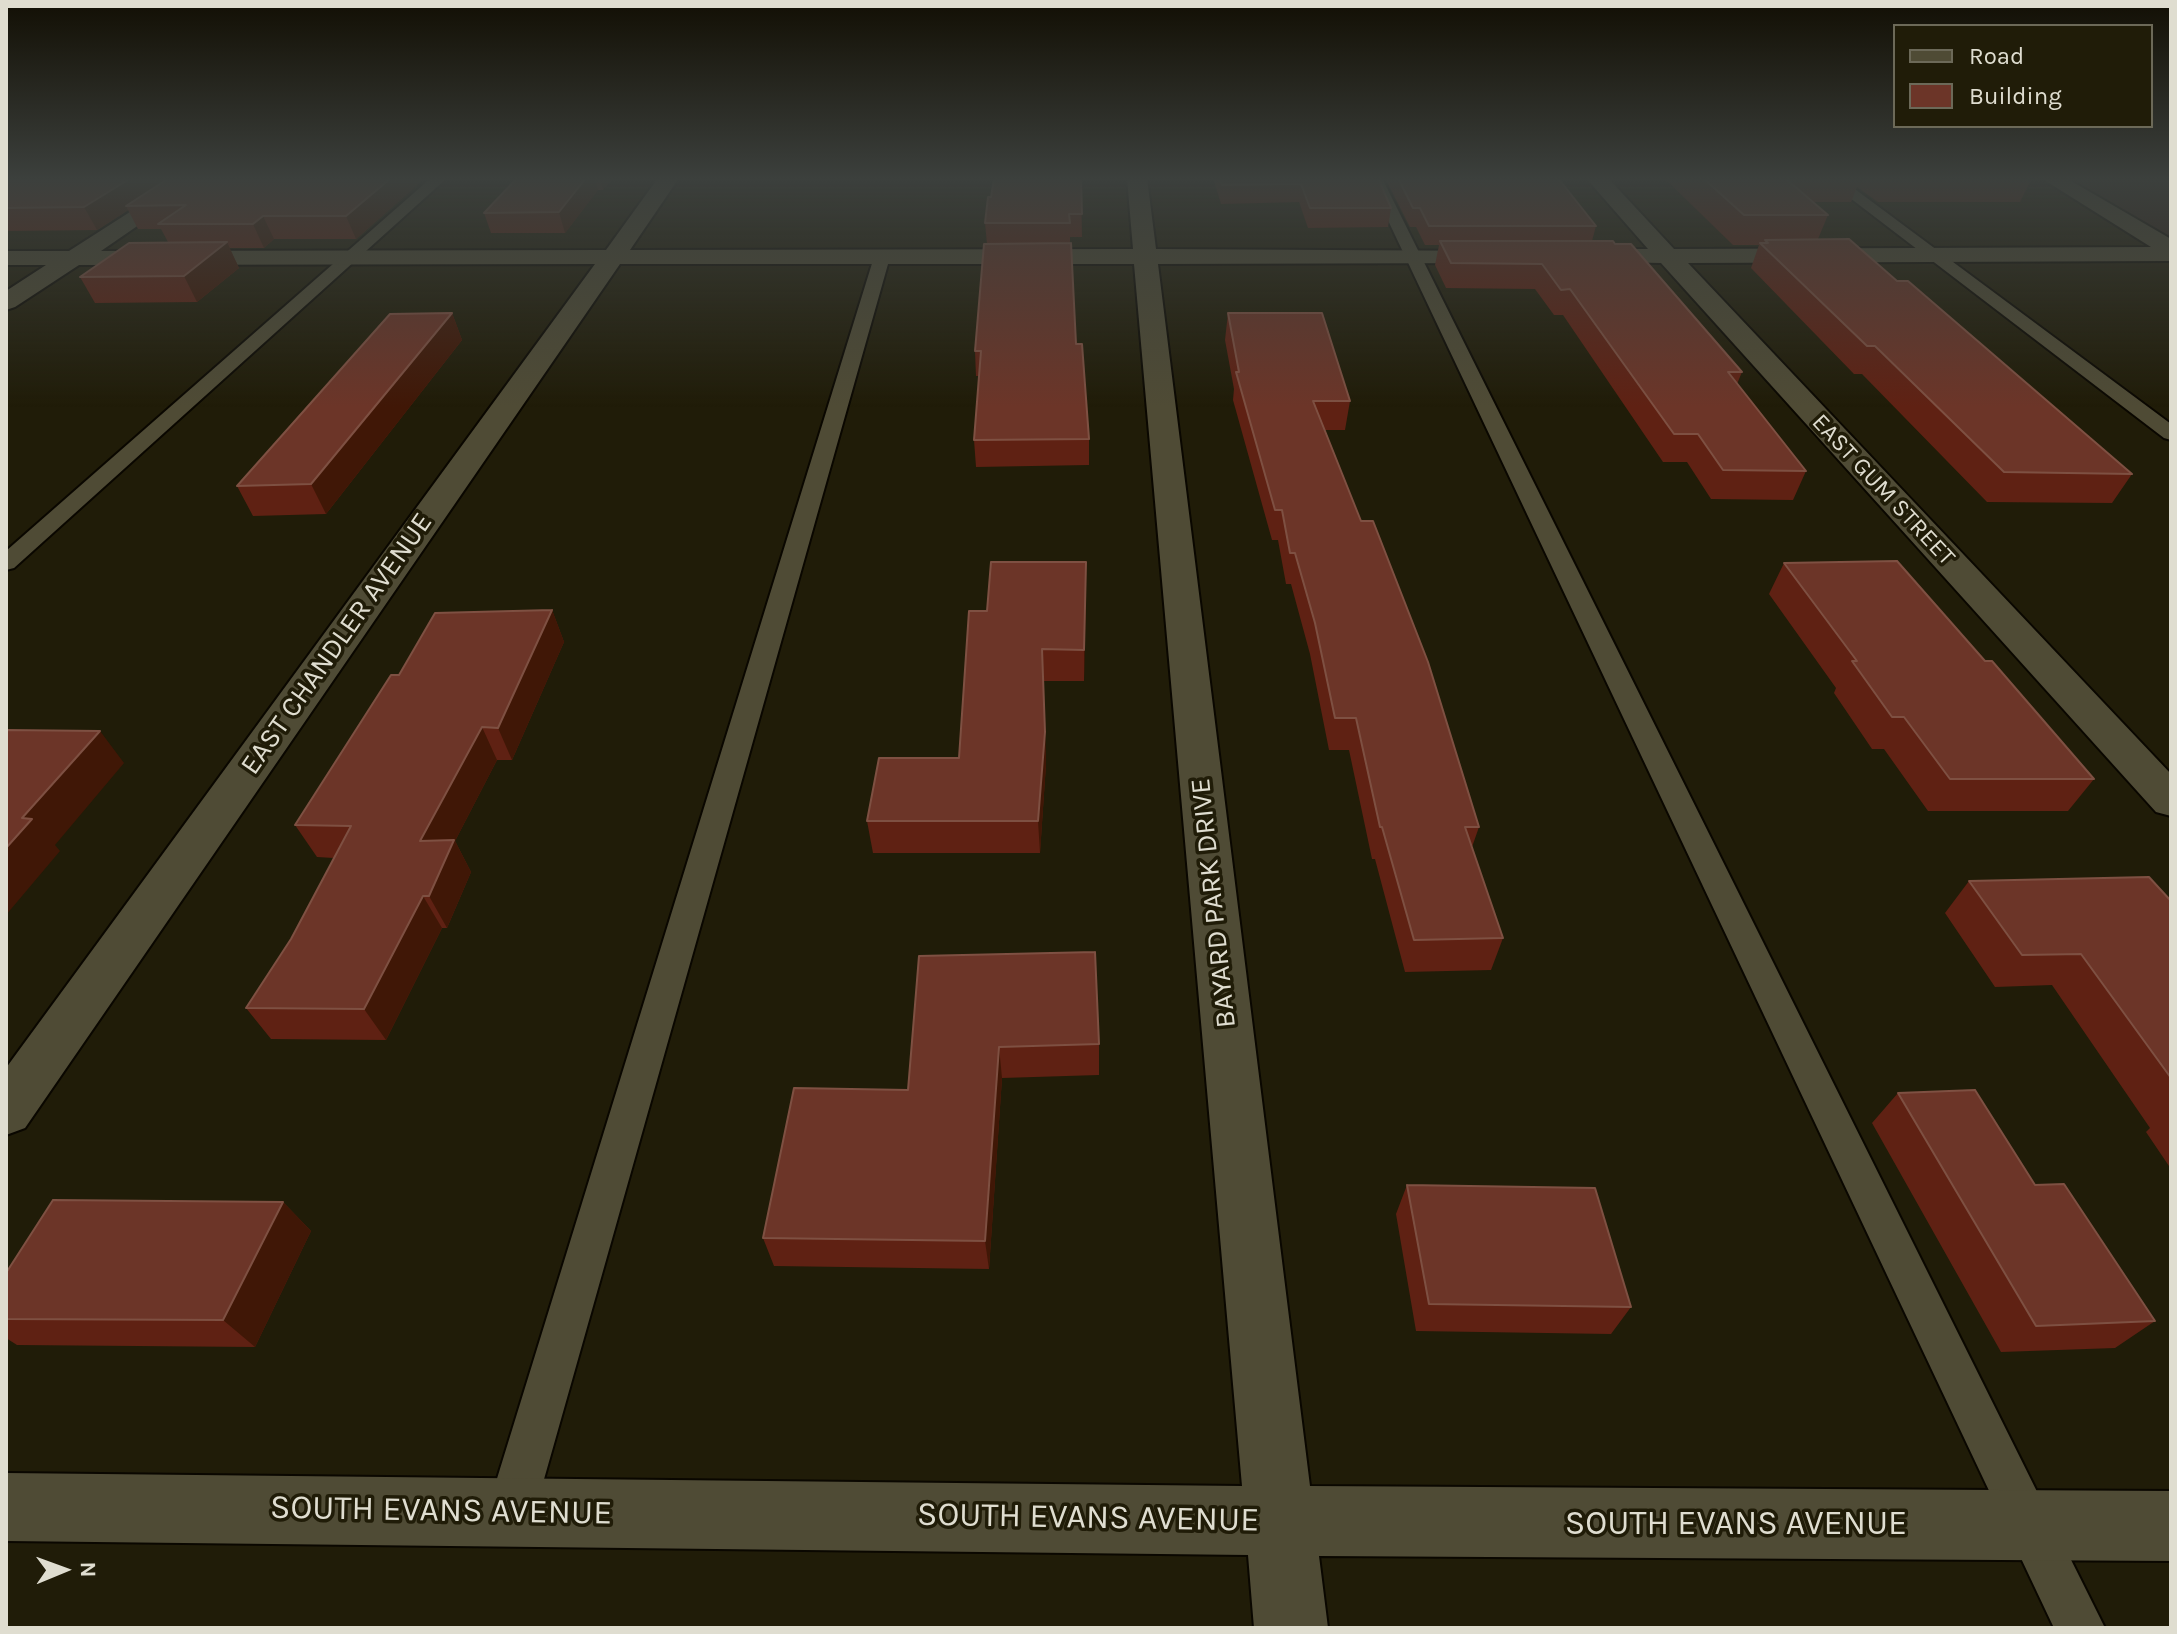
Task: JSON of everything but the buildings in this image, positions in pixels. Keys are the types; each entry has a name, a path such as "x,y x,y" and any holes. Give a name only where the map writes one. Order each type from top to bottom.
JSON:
{"street":[{"path":"6,302 80,254"},
{"path":"1556,256 1898,254"},
{"name":"EAST CHANDLER AVENUE","path":"6,1111 612,256"},
{"name":"BAYARD PARK DRIVE","path":"1146,256 1291,1628"},
{"path":"6,258 1524,256"},
{"name":"EAST GUM STREET","path":"1667,256 2171,801"},
{"name":"SOUTH EVANS AVENUE","path":"6,1507 1279,1521 2171,1526"}],"lane":[{"path":"6,563 356,254"},
{"path":"1931,254 2171,434"},
{"path":"1413,256 2027,1525 2080,1628"},
{"path":"511,1511 882,257"}]}
